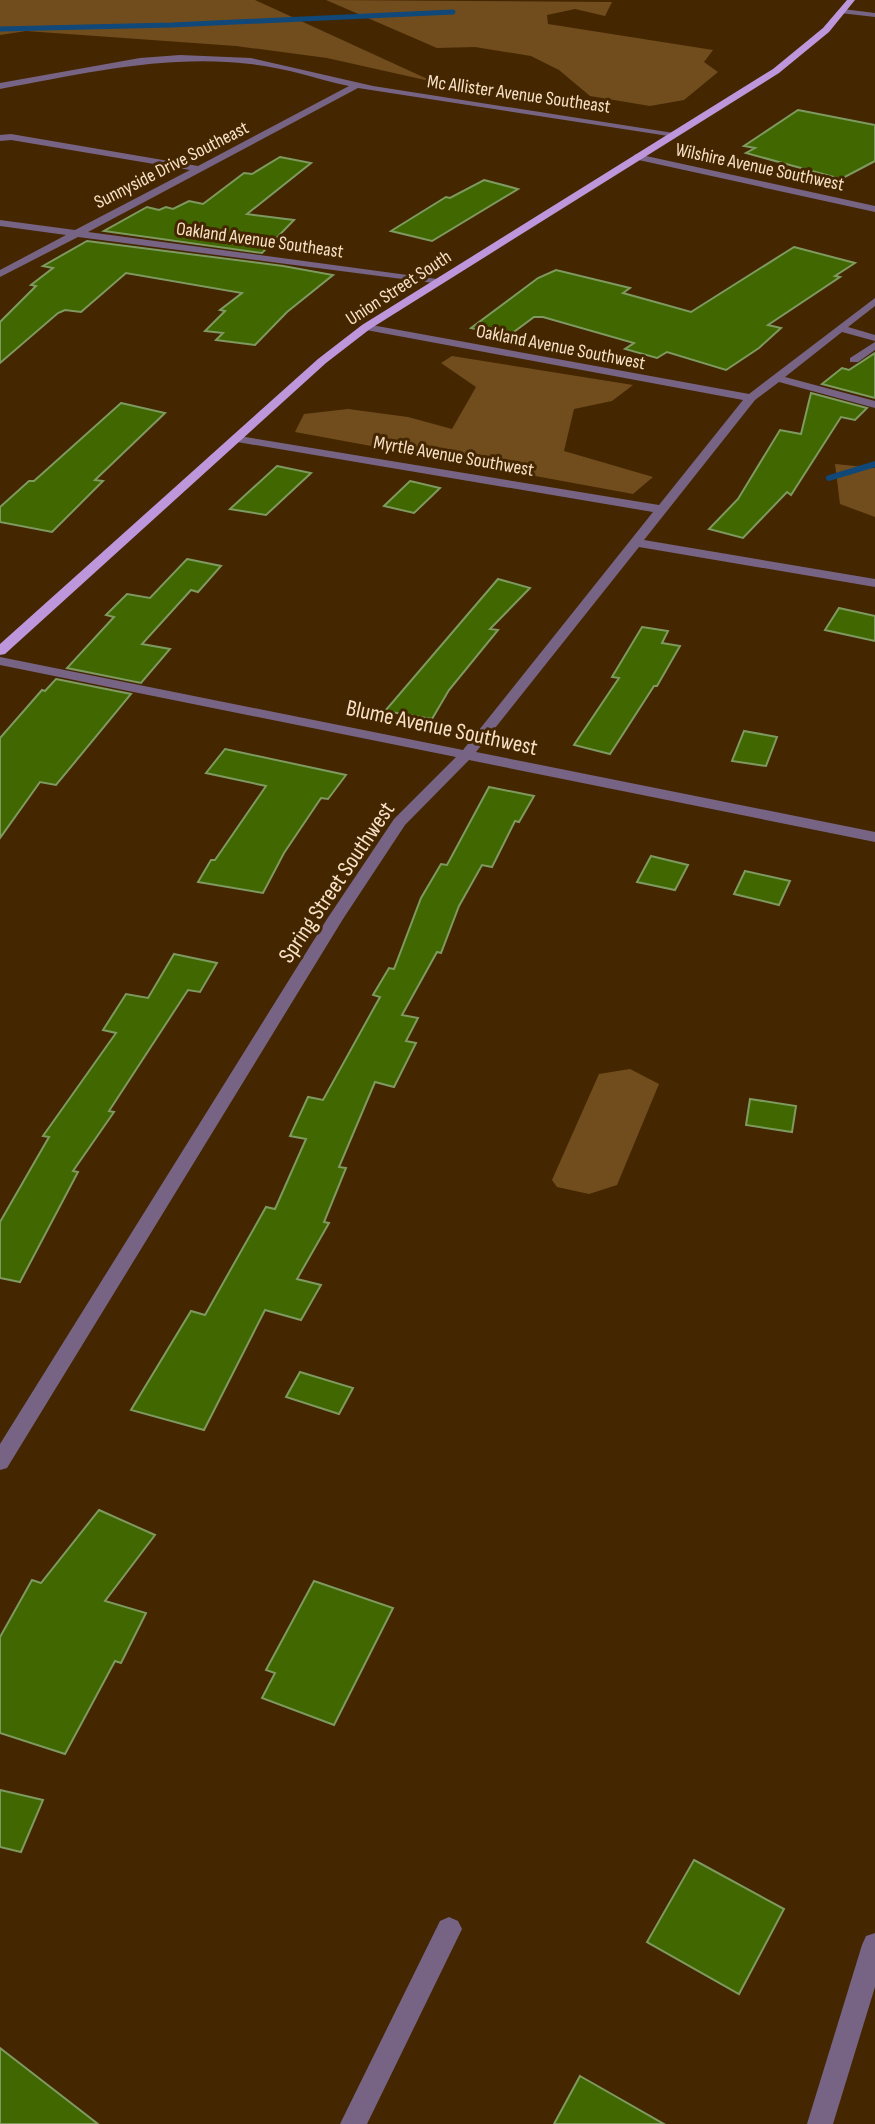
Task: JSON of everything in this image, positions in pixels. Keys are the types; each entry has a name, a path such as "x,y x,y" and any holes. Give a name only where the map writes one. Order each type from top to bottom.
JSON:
{"main road":[{"name":"Union Street South","path":"0,651 322,361 366,327 776,71 807,48 851,0"}],"street":[{"path":"843,11 875,15"},
{"name":"Mc Allister Avenue Southeast","path":"0,86 140,61 180,58 251,61 358,85 675,134"},
{"name":"Sunnyside Drive Southeast","path":"0,274 358,85"},
{"path":"0,138 11,137 201,169"},
{"name":"Wilshire Avenue Southwest","path":"637,158 875,209"},
{"name":"Oakland Avenue Southeast","path":"0,223 437,282"},
{"name":"Spring Street Southwest","path":"0,1462 328,931 399,822 466,755 751,398 875,301"},
{"path":"845,323 875,325"},
{"path":"845,323 875,338"},
{"name":"Oakland Avenue Southwest","path":"366,327 751,398"},
{"path":"854,359 875,345"},
{"path":"777,378 875,405"},
{"name":"Myrtle Avenue Southwest","path":"237,438 664,510"},
{"path":"638,542 875,583"},
{"name":"Blume Avenue Southwest","path":"0,661 875,837"},
{"path":"353,2124 449,1930"},
{"path":"820,2124 875,1945"}],"shaded area":[{"path":"0,0 255,0 434,82 327,58 236,46 26,31 0,35"},
{"path":"326,0 612,2 605,16 575,9 547,15 548,24 713,50 704,62 718,72 684,100 650,106 590,96 559,70 531,56 475,47 437,48"},
{"path":"452,356 633,385 612,401 574,409 564,451 653,477 633,494 295,432 304,414 348,409 408,417 452,429 476,387 441,363"},
{"path":"835,464 875,468 875,517 840,504"},
{"path":"630,1069 659,1084 617,1185 589,1194 557,1187 552,1180 599,1074"}],"building":[{"path":"798,110 875,125 875,161 841,179 746,153 755,148 744,146"},
{"path":"280,157 311,163 247,214 294,220 262,253 104,231 147,207 173,209 189,201 203,204 244,173 252,174"},
{"path":"484,180 518,189 432,241 391,231 446,197 450,198"},
{"path":"87,241 333,275 287,312 255,345 216,340 223,333 205,331 225,311 220,310 242,293 126,273 81,312 65,310 58,313 0,363 0,322 36,286 31,285 53,268 43,266"},
{"path":"794,247 855,263 835,276 840,277 768,325 781,328 759,348 726,370 667,352 657,358 625,349 634,343 543,317 534,317 507,337 471,328 538,278 556,270 630,288 623,293 691,312"},
{"path":"875,353 875,398 822,384 842,368 849,370"},
{"path":"811,393 867,408 855,420 841,417 791,495 787,492 743,538 709,529 738,499 780,430 801,434"},
{"path":"121,403 165,413 95,480 103,481 52,532 0,522 0,507 29,481 34,481"},
{"path":"277,466 311,473 266,515 230,509"},
{"path":"410,481 440,488 414,513 384,506"},
{"path":"187,559 221,566 198,592 191,590 142,644 170,649 141,683 67,668 114,617 106,615 127,594 150,598"},
{"path":"498,579 530,588 490,629 498,630 449,690 432,719 385,711"},
{"path":"839,608 875,616 875,641 825,630"},
{"path":"642,627 668,631 662,643 680,646 657,686 654,686 610,754 574,745 619,678 612,677"},
{"path":"56,679 131,694 56,785 40,782 0,838 0,738 42,690 45,691"},
{"path":"744,731 777,737 766,766 732,761"},
{"path":"225,749 346,775 328,799 321,798 284,853 263,893 198,882 211,860 215,860 266,786 206,773"},
{"path":"489,787 534,796 519,822 515,821 492,867 482,865 459,906 441,953 437,952 402,1015 418,1018 406,1041 416,1043 394,1087 375,1082 339,1167 346,1168 324,1222 329,1223 297,1279 321,1285 301,1320 265,1310 204,1430 131,1410 191,1311 205,1315 266,1207 275,1209 306,1139 290,1136 308,1097 323,1100 380,997 373,995 389,968 394,969 421,898 441,864 447,865"},
{"path":"651,856 688,865 675,890 637,882"},
{"path":"745,871 790,881 779,905 734,894"},
{"path":"174,954 217,963 200,992 188,990 109,1111 114,1112 73,1171 78,1172 20,1282 0,1278 0,1222 49,1137 43,1136 116,1033 103,1030 126,994 148,998"},
{"path":"750,1099 796,1106 792,1132 746,1125"},
{"path":"300,1372 353,1388 339,1414 286,1397"},
{"path":"99,1510 155,1535 105,1601 146,1613 121,1663 115,1661 65,1754 0,1733 0,1637 32,1580 41,1583"},
{"path":"314,1581 393,1608 334,1725 262,1698 275,1673 266,1670"},
{"path":"0,1790 43,1800 21,1852 0,1847"},
{"path":"694,1860 784,1909 739,1994 647,1942"},
{"path":"0,2048 98,2124 0,2124"},
{"path":"580,2076 664,2124 554,2124"}],"waterway":[{"path":"0,29 172,25 453,12"},
{"path":"829,478 875,464"}]}
